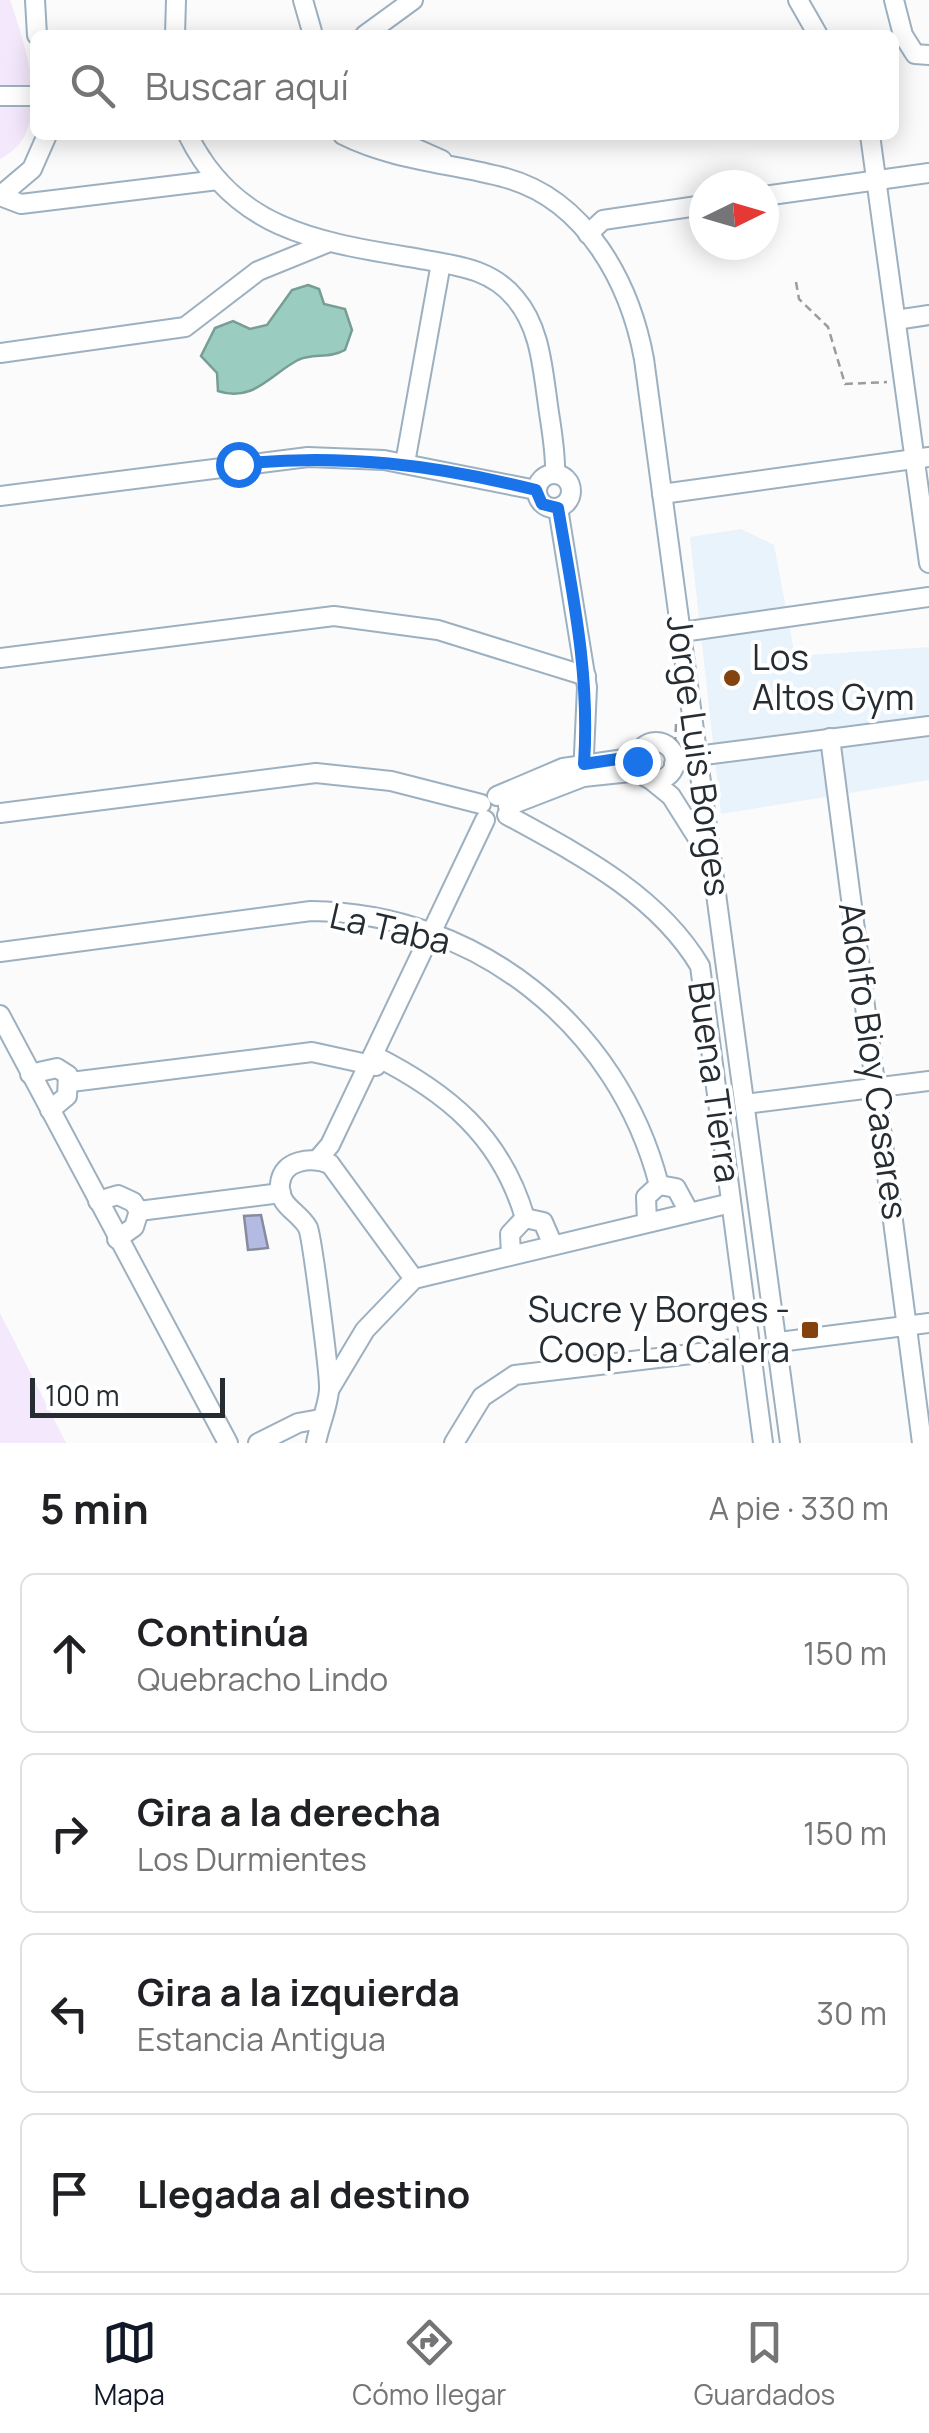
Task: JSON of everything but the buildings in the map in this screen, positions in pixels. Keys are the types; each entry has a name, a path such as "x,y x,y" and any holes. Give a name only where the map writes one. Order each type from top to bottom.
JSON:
{"street":[{"path":"35,0 36,30"},
{"path":"175,30 176,0"},
{"path":"303,0 313,30"},
{"path":"372,30 412,0"},
{"path":"798,0 815,30"},
{"path":"894,0 903,35 915,54 929,55"},
{"path":"0,96 30,96"},
{"path":"45,140 32,169 0,196 22,204 218,180"},
{"path":"191,140 218,180 275,225 327,243 488,274 525,312 540,349 555,474"},
{"name":"Jorge Luis Borges","path":"357,140 533,188 588,234 617,274 638,330 790,1443"},
{"path":"871,140 904,382 922,458 929,563"},
{"path":"779,194 929,173"},
{"path":"588,234 603,220 689,207"},
{"path":"0,353 185,327 258,271 327,243"},
{"path":"405,463 441,263"},
{"path":"896,320 929,315"},
{"path":"0,496 308,457 405,463 536,490"},
{"path":"662,494 922,458"},
{"path":"555,474 565,478 571,493 558,508 542,504 536,490 540,480 555,474"},
{"path":"558,508 586,676 583,770"},
{"path":"682,632 929,597"},
{"path":"0,658 334,616 452,634 586,676"},
{"path":"635,767 651,743 671,752 696,756 929,726"},
{"name":"Adolfo Bioy Casares","path":"830,738 922,1443"},
{"path":"324,1162 495,811 543,774 635,767 666,778 671,752"},
{"path":"635,767 671,796 712,861"},
{"name":"Buena Tierra","path":"0,813 316,773 390,780 495,811 582,856 633,892 694,956 704,979 763,1443"},
{"name":"La Taba","path":"0,952 311,910 362,915 437,933 525,982 581,1034 630,1102 659,1184 676,1188 690,1212"},
{"path":"0,1015 228,1443"},
{"path":"71,1082 312,1052 375,1060 449,1099 487,1137 509,1175 525,1218"},
{"path":"30,1074 58,1068 71,1082"},
{"path":"745,1104 929,1081"},
{"path":"50,1110 66,1096 71,1082"},
{"path":"324,1162 288,1168 280,1180 280,1193 309,1233 329,1390"},
{"path":"324,1162 414,1279"},
{"path":"647,1222 646,1197 659,1184"},
{"path":"138,1211 280,1193"},
{"path":"98,1201 118,1195 133,1202 138,1211 134,1227 117,1239"},
{"path":"316,1443 329,1390 347,1356 380,1310 414,1279 731,1203"},
{"path":"525,1218 543,1222 553,1245"},
{"path":"511,1255 510,1234 525,1218"},
{"path":"779,1342 929,1324"},
{"path":"454,1443 482,1397 515,1374 750,1347"},
{"path":"323,1348 334,1358 347,1356"},
{"path":"258,1443 298,1422 320,1420"}],"path":[{"path":"796,282 799,299 828,327 845,384 904,382"},
{"path":"671,752 679,710"}],"shaded area":[{"path":"0,0 10,0 30,74 30,119 17,146 0,159"},
{"path":"308,285 319,289 324,304 345,309 352,330 345,350 298,360 252,390 230,394 218,391 217,373 201,356 215,328 233,321 250,329 267,325 292,290"},
{"path":"741,529 774,545 795,656 929,647 929,780 721,814 690,537"},
{"path":"0,1313 66,1443 0,1443"}],"place":[{"name":"Los Altos Gym","path":"732,678"},
{"name":"Sucre y Borges - Coop. La Calera","path":"810,1330"}],"route":[{"path":"238,464 308,457 384,460 536,490 542,504 558,508 587,687 584,764 638,756 637,761"}]}
